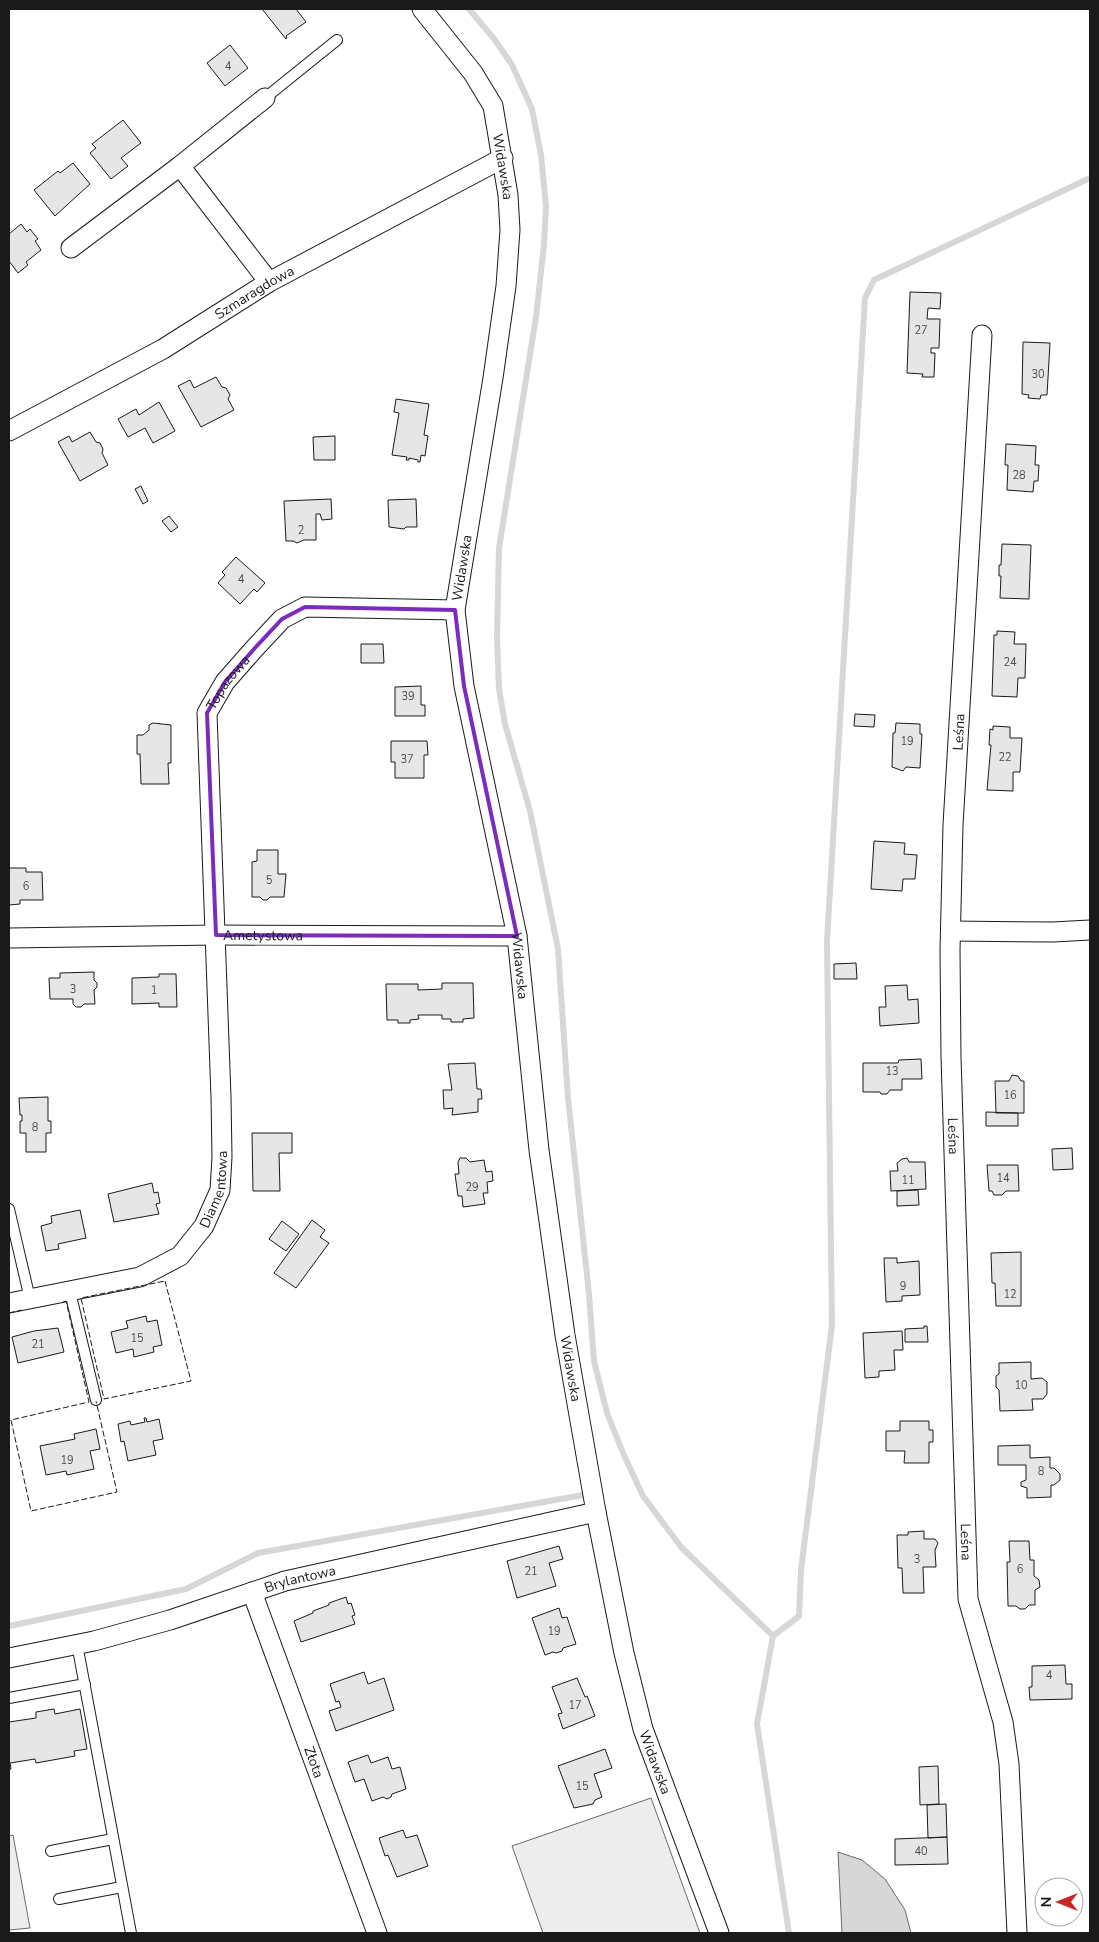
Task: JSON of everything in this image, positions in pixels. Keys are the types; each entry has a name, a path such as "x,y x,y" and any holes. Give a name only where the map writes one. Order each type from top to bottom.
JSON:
{"street":[{"name":"Widawska","path":"422,9 473,73 492,106 503,158 508,195 510,230 506,286 455,610 464,686 517,936 540,1160 565,1335 596,1512 624,1653 642,1729 719,1933"},
{"path":"71,248 180,166 265,98"},
{"name":"Szmaragdowa","path":"9,431 163,349 269,282 503,158"},
{"path":"180,166 269,282"},
{"name":"Leśna","path":"982,335 953,825 951,1057 968,1599 1003,1722 1009,1764 1016,1933"},
{"name":"Topazowa","path":"216,935 207,713 225,682 282,618 305,607 455,610"},
{"path":"951,930 1053,932 1090,930"},
{"name":"Ametystowa","path":"9,938 216,935 517,936"},
{"name":"Diamentowa","path":"9,1303 140,1277 180,1256 204,1226 220,1190 222,1156 216,935"},
{"name":"Brylantowa","path":"9,1658 77,1644 170,1620 285,1580 596,1512"},
{"name":"Złota","path":"252,1592 377,1933"}],"lane":[{"path":"265,98 337,40"},
{"path":"9,1209 30,1300"},
{"path":"70,1292 96,1400"},
{"path":"77,1644 131,1933"},
{"path":"9,1698 84,1684"},
{"path":"51,1851 114,1839"},
{"path":"59,1899 122,1887"}],"highlighted area":[{"path":"305,607 455,610 464,686 517,936 216,935 207,713 225,682 254,649 282,619"}],"shaded area":[{"path":"651,1798 700,1933 543,1933 512,1846"},
{"path":"13,1835 30,1928 9,1930 9,1836"},
{"path":"838,1852 862,1860 885,1879 905,1910 911,1933 842,1933"}],"building":[{"path":"262,9 296,9 306,22 286,36 286,39"},
{"path":"230,45 248,68 225,86 207,63"},
{"path":"123,120 141,143 121,158 128,166 111,179 90,153 96,148 92,144"},
{"path":"73,163 90,184 55,216 34,190 58,171 60,173"},
{"path":"21,224 27,232 30,229 38,239 35,241 41,250 26,262 28,265 18,273 9,261 9,234"},
{"path":"910,292 941,293 940,309 928,308 927,319 940,319 939,348 931,348 931,353 935,353 934,377 922,377 923,374 907,373"},
{"path":"1023,342 1050,343 1047,395 1041,395 1040,399 1028,398 1029,395 1022,394"},
{"path":"216,377 230,395 228,399 234,410 201,427 178,386 190,380 194,388"},
{"path":"396,399 429,404 424,435 428,436 425,456 421,455 420,462 409,458 409,460 406,460 407,457 392,455 399,413 394,412"},
{"path":"159,402 175,431 153,443 145,428 128,437 118,419 136,409 139,415"},
{"path":"90,432 96,442 100,443 103,449 102,453 108,465 80,481 58,442 69,436 72,442"},
{"path":"335,436 335,460 314,460 313,437"},
{"path":"1006,444 1036,446 1035,465 1039,465 1038,481 1034,481 1033,492 1007,490 1008,465 1005,465"},
{"path":"141,486 148,501 143,504 135,489"},
{"path":"331,499 332,519 322,520 320,514 316,514 316,540 304,540 297,543 286,541 284,501"},
{"path":"416,499 417,527 406,527 404,529 389,527 388,500"},
{"path":"169,516 178,527 171,532 162,521"},
{"path":"1002,544 1031,545 1029,599 1000,598 1001,576 999,576 999,565 1001,565"},
{"path":"236,557 265,583 257,592 254,589 240,604 218,583 225,575 222,572"},
{"path":"997,631 1015,632 1014,644 1026,644 1025,678 1018,678 1017,697 992,696 994,635 997,635"},
{"path":"361,644 383,644 384,663 361,663"},
{"path":"421,686 421,705 425,705 425,716 395,716 395,687"},
{"path":"855,714 875,715 874,727 854,726"},
{"path":"153,723 171,725 171,763 168,763 169,784 141,784 140,754 137,754 137,735 143,735 149,730 149,725"},
{"path":"896,723 920,724 920,734 922,734 920,768 906,767 903,771 892,767 893,733 895,733"},
{"path":"993,726 1010,727 1010,738 1022,738 1020,772 1013,772 1013,791 987,790 991,745 989,745 990,729 993,730"},
{"path":"391,741 427,741 428,755 424,755 424,778 395,778 395,762 391,762"},
{"path":"874,841 905,843 904,854 917,855 915,879 903,879 902,891 871,889"},
{"path":"257,850 278,850 278,874 286,874 284,897 270,897 267,900 263,900 260,897 252,897 252,862 257,861"},
{"path":"9,868 26,868 26,872 42,872 43,900 20,900 20,904 9,905"},
{"path":"856,963 857,979 834,979 834,964"},
{"path":"94,972 94,980 97,983 97,987 94,990 95,1004 84,1004 81,1007 76,1007 73,1004 73,999 50,999 49,978 60,978 60,973"},
{"path":"159,974 176,974 177,1007 159,1007 159,1003 132,1004 132,978 159,977"},
{"path":"442,983 473,983 474,1018 463,1019 463,1022 451,1022 451,1019 442,1019 442,1015 418,1015 419,1019 410,1020 410,1023 398,1023 398,1020 387,1020 386,984 418,984 418,990 442,989"},
{"path":"907,985 908,1000 918,999 919,1023 880,1026 879,1007 886,1007 885,986"},
{"path":"921,1059 922,1079 902,1079 902,1090 890,1090 887,1094 863,1092 863,1063 898,1063 899,1060"},
{"path":"475,1063 477,1089 481,1089 482,1099 478,1099 478,1112 452,1115 453,1108 444,1109 443,1090 452,1090 448,1064"},
{"path":"1012,1075 1018,1076 1021,1081 1024,1081 1024,1113 996,1113 995,1081 1009,1081"},
{"path":"48,1097 48,1121 51,1121 51,1133 46,1133 46,1152 26,1152 26,1133 20,1133 22,1115 20,1115 19,1098"},
{"path":"986,1112 1018,1113 1018,1126 986,1126"},
{"path":"252,1133 292,1133 292,1153 279,1153 280,1191 253,1191"},
{"path":"1072,1148 1073,1169 1053,1170 1052,1149"},
{"path":"460,1158 466,1158 470,1162 484,1160 486,1172 492,1171 493,1181 487,1182 488,1193 483,1193 485,1204 463,1207 462,1196 458,1196 455,1174 459,1174 458,1162"},
{"path":"907,1158 909,1162 925,1162 926,1189 891,1191 890,1171 898,1171 897,1163"},
{"path":"987,1165 1018,1165 1019,1191 1006,1191 1002,1195 994,1195 992,1191 989,1191"},
{"path":"152,1183 154,1193 158,1192 160,1203 156,1204 159,1214 114,1222 108,1194"},
{"path":"918,1190 919,1205 897,1206 897,1191"},
{"path":"80,1210 86,1238 58,1244 59,1249 46,1251 41,1226 52,1223 51,1216"},
{"path":"312,1220 325,1230 320,1237 329,1243 296,1288 274,1273"},
{"path":"282,1221 299,1234 286,1251 269,1239"},
{"path":"1021,1252 1021,1306 996,1306 995,1283 992,1283 991,1253"},
{"path":"884,1258 897,1258 897,1263 919,1261 920,1295 902,1296 902,1301 886,1302"},
{"path":"146,1316 147,1322 157,1320 162,1345 153,1347 154,1352 134,1357 133,1349 116,1353 111,1332 128,1328 126,1321"},
{"path":"924,1326 927,1326 928,1342 905,1342 905,1329 924,1328"},
{"path":"58,1328 64,1352 18,1363 12,1337 34,1331"},
{"path":"902,1331 903,1350 894,1350 895,1370 879,1371 879,1377 865,1378 863,1333"},
{"path":"1031,1362 1031,1379 1042,1378 1047,1382 1047,1394 1043,1399 1032,1399 1033,1410 1000,1411 999,1390 996,1387 999,1363"},
{"path":"144,1418 146,1418 147,1422 159,1419 163,1439 153,1441 156,1455 128,1461 124,1441 121,1442 118,1424 130,1421 131,1425 145,1422"},
{"path":"900,1421 929,1421 929,1430 933,1430 933,1442 929,1442 929,1463 904,1463 905,1451 886,1451 886,1431 900,1431"},
{"path":"96,1429 100,1449 90,1451 94,1469 67,1475 66,1471 46,1475 40,1446 75,1439 74,1434"},
{"path":"1030,1445 1030,1458 1050,1457 1050,1468 1054,1468 1060,1474 1060,1480 1051,1485 1051,1497 1027,1498 1027,1488 1021,1486 1021,1482 1026,1480 1026,1465 998,1465 998,1446"},
{"path":"924,1531 924,1539 935,1539 938,1543 935,1550 936,1567 923,1567 924,1593 903,1593 902,1568 898,1568 897,1535 908,1535 908,1532"},
{"path":"1009,1541 1029,1541 1030,1560 1034,1560 1034,1576 1039,1580 1040,1587 1035,1590 1035,1605 1029,1605 1025,1609 1008,1606 1007,1562 1010,1562"},
{"path":"559,1546 563,1559 549,1563 556,1586 517,1598 507,1561"},
{"path":"346,1597 348,1604 351,1603 355,1615 352,1616 355,1624 301,1642 294,1621 329,1605 329,1603"},
{"path":"559,1608 562,1618 567,1617 576,1644 563,1648 562,1651 545,1655 532,1618"},
{"path":"1065,1665 1066,1684 1072,1684 1072,1699 1030,1700 1029,1687 1032,1687 1032,1666"},
{"path":"364,1672 368,1684 384,1678 394,1710 336,1731 329,1711 341,1707 339,1701 336,1702 330,1684"},
{"path":"577,1678 595,1716 563,1729 558,1714 562,1713 552,1687"},
{"path":"54,1709 55,1714 80,1709 87,1749 74,1751 75,1756 36,1763 35,1759 10,1763 11,1769 9,1769 9,1722 36,1718 36,1712"},
{"path":"605,1749 612,1768 594,1774 602,1797 595,1800 593,1804 574,1808 558,1766"},
{"path":"368,1755 371,1763 388,1757 392,1769 400,1767 406,1789 392,1794 387,1799 383,1797 372,1801 364,1779 355,1782 348,1762"},
{"path":"938,1766 939,1804 920,1805 919,1767"},
{"path":"946,1804 947,1837 928,1838 927,1805"},
{"path":"403,1830 406,1838 417,1835 428,1866 397,1877 388,1855 385,1856 379,1838"},
{"path":"947,1837 948,1864 895,1865 895,1839"}],"waterway":[{"path":"469,9 495,40 512,65 532,109 541,155 546,206 544,245 536,317 499,548 497,638 499,689 505,724 530,811 558,949 568,1098 589,1294 594,1361 607,1413 643,1496 681,1547 773,1636 757,1724 789,1933"},
{"path":"773,1636 799,1616 801,1570 832,1325 827,941 865,298 874,280 1090,178"},
{"path":"9,1626 186,1589 258,1553 583,1495"}],"fence":[{"path":"165,1281 191,1381 104,1399 81,1298 165,1281"},
{"path":"63,1302 66,1301 89,1402 11,1420 31,1511 117,1492 96,1401"},
{"path":"9,1313 21,1310"}]}
